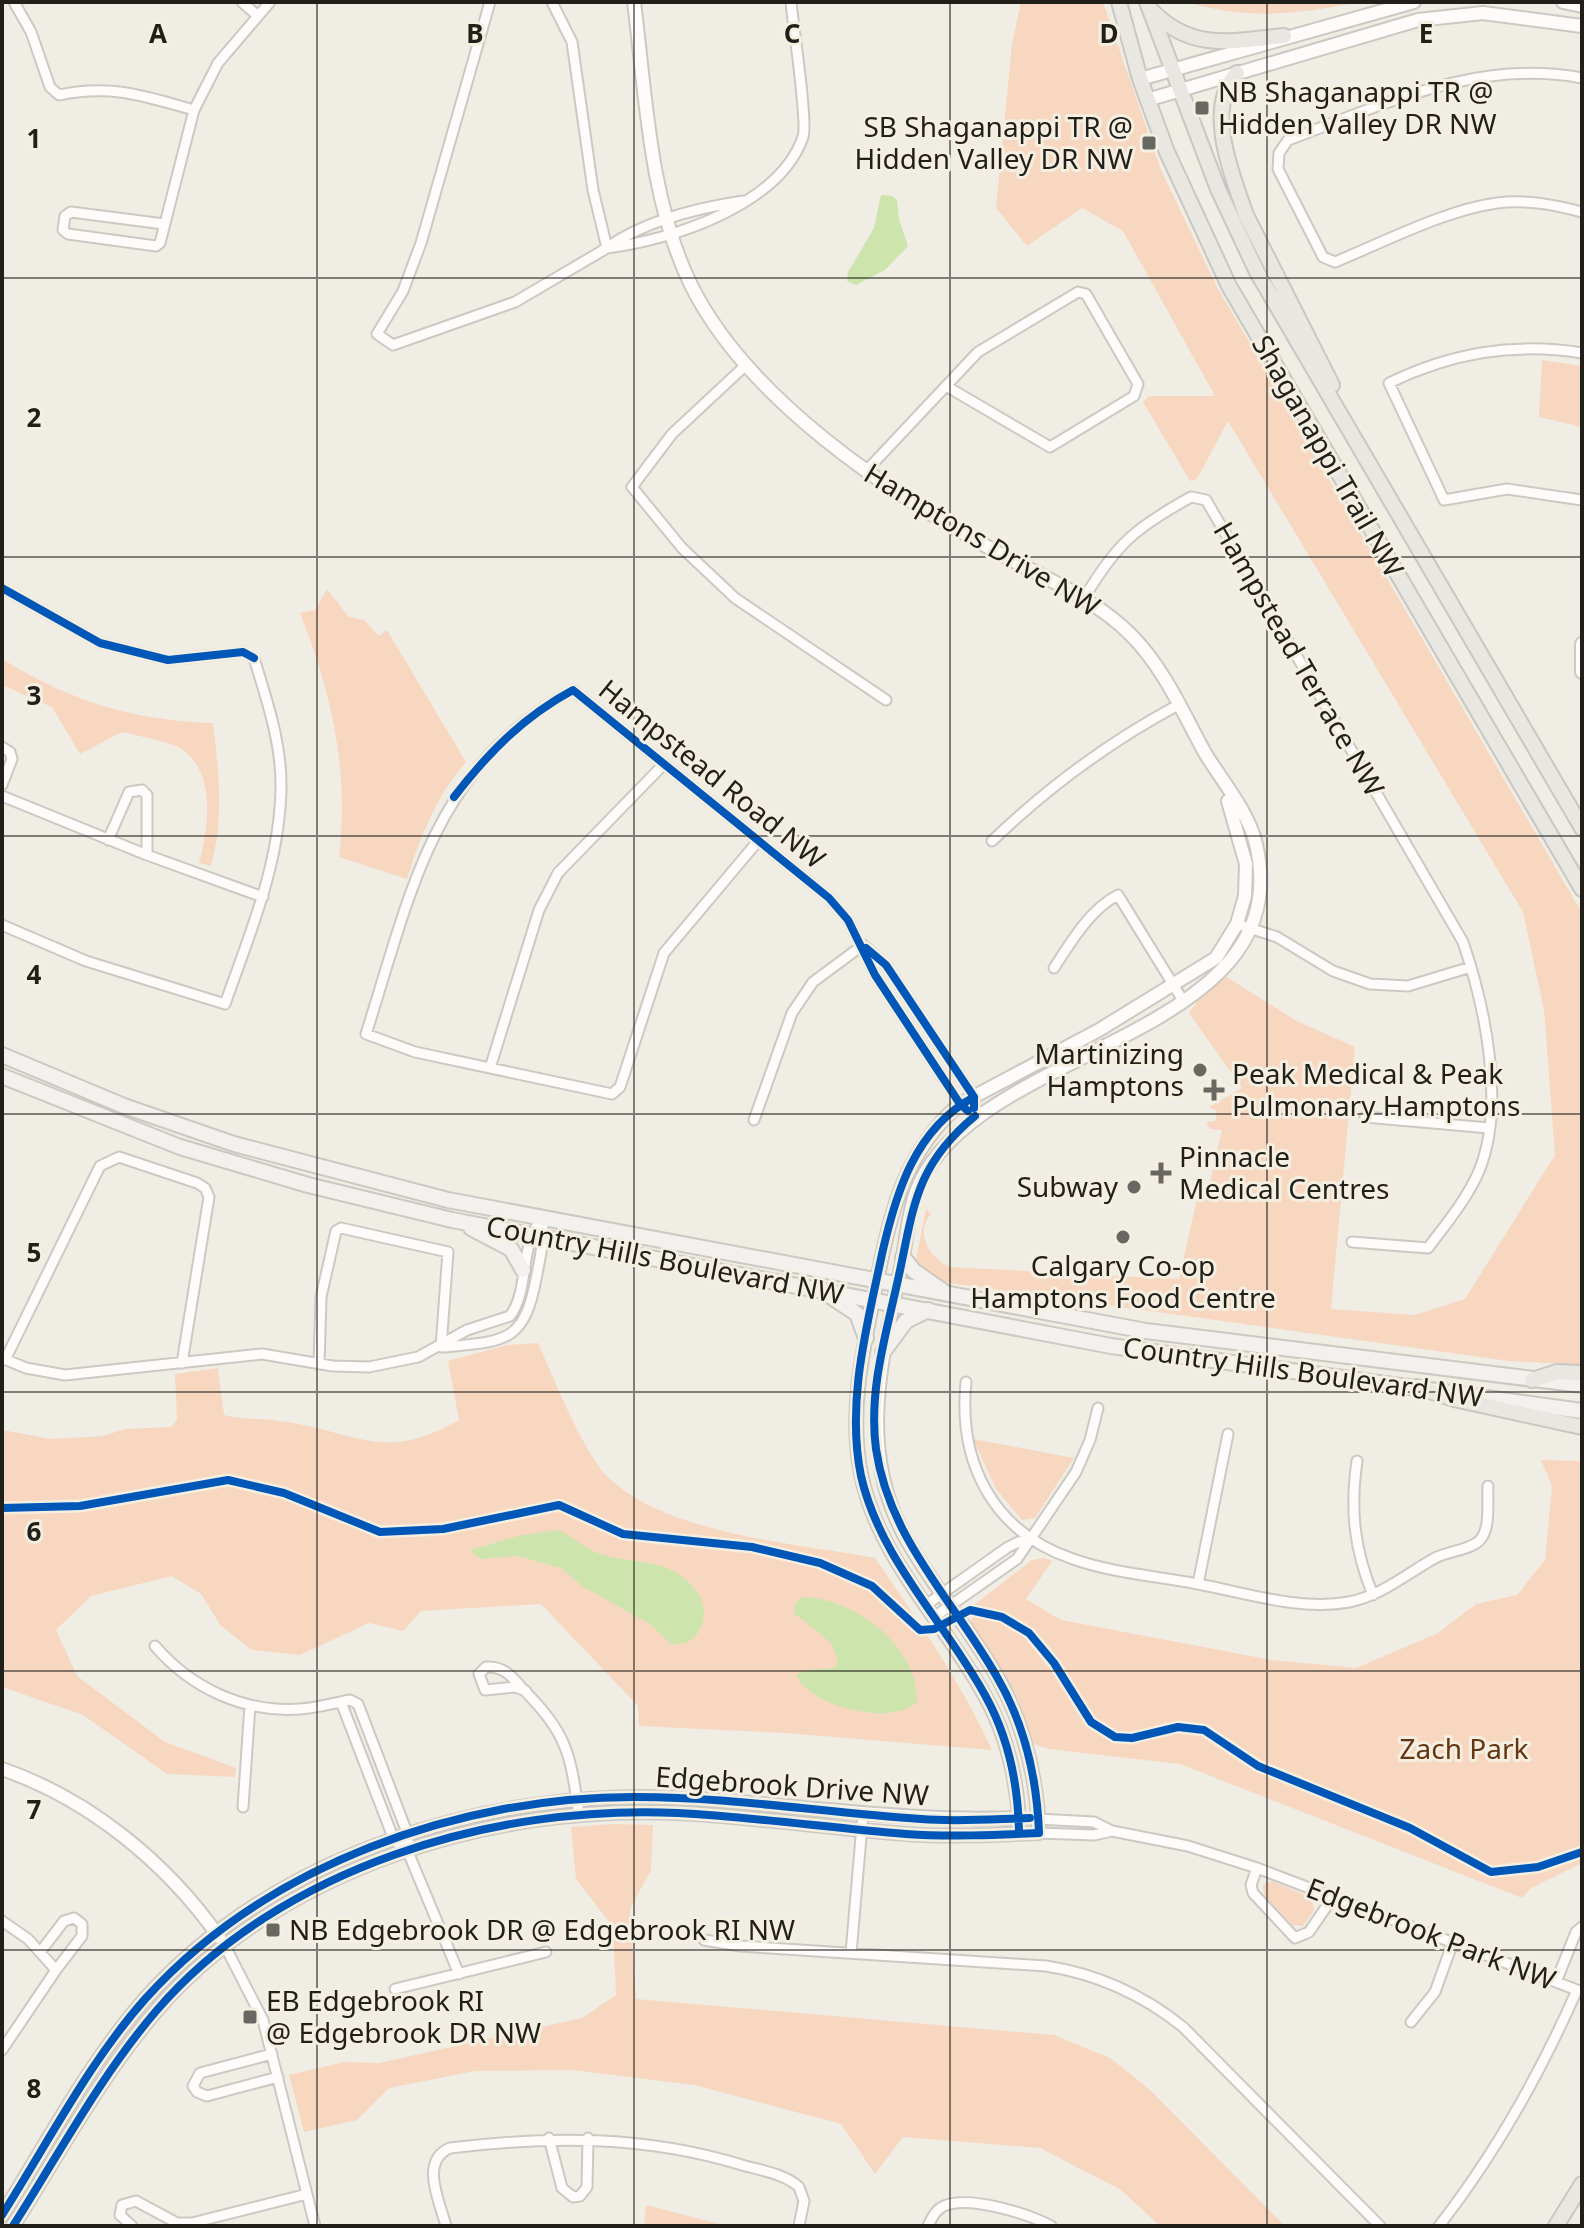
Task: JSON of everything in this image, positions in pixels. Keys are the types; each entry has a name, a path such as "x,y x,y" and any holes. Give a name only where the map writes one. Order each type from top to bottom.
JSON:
{"main road":[{"name":"Shaganappi Trail NW","path":"1119,2 1147,100 1187,201 1229,286 1582,889"},
{"name":"Shaganappi Trail NW","path":"1148,5 1235,227 1338,413 1582,828"},
{"path":"1148,5 1177,33 1202,40 1284,36"},
{"path":"1237,73 1227,84 1223,110 1226,144 1236,186 1262,248 1336,394 1338,413"},
{"name":"Country Hills Boulevard NW","path":"2,1055 124,1106 246,1148 389,1186 542,1218 1173,1335 1582,1385"},
{"name":"Country Hills Boulevard NW","path":"2,1076 180,1147 308,1185 452,1220 1111,1346 1582,1411"},
{"path":"452,1220 511,1249 523,1270"},
{"path":"903,1257 923,1279 950,1295"},
{"path":"816,1288 857,1314 866,1338"},
{"path":"883,1352 906,1321 929,1310"},
{"path":"1532,1380 1557,1372 1582,1373"},
{"path":"1417,1387 1454,1399 1582,1427"},
{"path":"1556,2226 1582,2184"}],"street":[{"path":"14,2 31,32 50,87 59,95 89,89 119,89 194,110"},
{"path":"242,2 258,16"},
{"path":"164,224 71,212 65,216 63,230 68,234 156,246 160,243 194,110 218,63 270,2"},
{"path":"490,2 421,243 403,291 377,334 393,345 515,302 607,248 631,230 751,200"},
{"path":"552,2 572,42 593,190 607,248"},
{"name":"Hamptons Drive NW","path":"634,2 666,219 692,287 722,334 747,364 866,471 925,512 1083,600 1129,632 1157,666 1256,841 1260,887 1251,929 1229,965 1182,999 1108,1045 975,1116 943,1145 916,1193 892,1303 874,1414 882,1478 903,1534 997,1676 1013,1709 1032,1769 1029,1818"},
{"path":"607,248 643,243 717,218 751,200 781,170 803,136 791,2"},
{"path":"1140,79 1284,36 1414,2"},
{"path":"1563,2 1582,6"},
{"path":"1147,100 1418,20 1517,15 1582,26"},
{"path":"1582,78 1535,72 1502,73 1433,86 1288,140 1279,153 1278,169 1328,261 1335,262 1462,212 1498,202 1549,203 1582,212"},
{"path":"866,471 946,386 978,352 1078,292 1086,294 1138,384 1134,396 1050,447 946,386"},
{"path":"1582,353 1516,348 1483,351 1450,358 1389,383 1444,500 1507,489 1582,500"},
{"path":"747,364 672,434 632,487 682,548 735,598 886,700"},
{"name":"Hampstead Terrace NW","path":"1083,600 1110,556 1130,535 1191,497 1206,500 1463,942 1484,1011 1488,1053 1489,1128 1478,1172 1428,1248 1352,1242"},
{"path":"2,588 100,643 168,660 243,652 254,658 273,723 281,782 276,842 263,897 225,1004 86,961 2,925"},
{"path":"1581,650 1582,672"},
{"name":"Hampstead Road NW","path":"758,841 664,953 620,1087 612,1094 415,1052 366,1034 414,882 441,820 471,775 501,742 537,710 573,690 829,898 863,945 886,965 974,1097"},
{"path":"992,841 1020,814 1130,731 1178,705"},
{"path":"2,747 10,752 12,759 2,785"},
{"path":"490,1068 539,910 558,873 663,765"},
{"name":"Hamptons Drive NW","path":"1029,1818 996,1717 882,1534 861,1476 855,1408 873,1299 900,1185 929,1134 960,1104 1174,985 1216,958 1237,924 1245,896 1246,864 1239,829 1220,779"},
{"path":"108,840 129,792 142,790 147,795 147,855"},
{"path":"2,796 108,840 263,897"},
{"path":"1054,968 1106,901 1118,895 1182,999"},
{"path":"1237,924 1277,937 1333,971 1370,984 1408,986 1471,967"},
{"path":"754,1120 792,1013 813,982 863,945"},
{"name":"Hampstead Road NW","path":"863,945 875,975 960,1104 975,1116"},
{"path":"974,1097 975,1116"},
{"path":"1365,1117 1489,1128"},
{"path":"182,1363 209,1197 197,1183 119,1157 108,1159 100,1166 4,1359 26,1368 65,1375 182,1363 262,1354 319,1364 381,1366 441,1347 510,1334 522,1325 530,1311 537,1235"},
{"path":"441,1347 467,1330 510,1316 542,1218"},
{"path":"319,1364 321,1297 336,1231 341,1228 448,1252 441,1347"},
{"path":"966,1382 964,1431 972,1464 995,1504 1029,1537 1076,1560 1306,1603 1335,1604 1373,1595 1435,1558 1480,1540 1486,1528 1488,1486"},
{"path":"934,1617 1017,1559 1029,1537 1052,1511 1076,1472 1090,1440 1098,1408"},
{"path":"1198,1584 1228,1434"},
{"path":"1357,1461 1354,1529 1362,1569 1373,1595"},
{"path":"926,1605 1008,1547 1029,1537"},
{"path":"155,1646 187,1678 215,1694 250,1705 302,1709 341,1702 358,1704 408,1835 408,1852 459,1974"},
{"path":"526,1691 515,1687 485,1690 479,1674 486,1667 501,1668 526,1691 562,1735 571,1757 579,1815"},
{"path":"341,1702 394,1840 408,1852"},
{"path":"243,1807 250,1705"},
{"path":"2,1769 48,1789 126,1838 169,1876 225,1946 256,2004 272,2054 315,2226"},
{"path":"369,1774 382,1769"},
{"name":"Edgebrook Drive NW","path":"2,2215 126,2023 181,1962 216,1933 297,1883 394,1840 468,1817 577,1800 683,1798 924,1820 1029,1818"},
{"name":"Edgebrook Drive NW","path":"13,2226 129,2044 175,1991 225,1946 305,1896 408,1852 480,1831 579,1815 676,1813 945,1836 1039,1833"},
{"path":"851,1953 863,1814"},
{"path":"1019,1834 1029,1818 1039,1833"},
{"name":"Edgebrook Park NW","path":"1029,1818 1094,1822 1112,1831 1188,1846 1257,1868 1556,1982 1580,1985 1518,2108 1465,2193 1439,2226"},
{"name":"Edgebrook Park NW","path":"1039,1833 1094,1835 1112,1831"},
{"path":"1257,1868 1251,1885 1253,1893 1295,1938 1309,1932 1333,1897"},
{"path":"2,2050 82,1936 82,1924 74,1918 64,1921 41,1951"},
{"path":"2,1921 41,1951 56,1970"},
{"path":"1556,1982 1576,1932 1582,1927"},
{"path":"704,1940 1046,1966 1087,1974 1137,1995 1183,2027 1380,2226"},
{"path":"1411,2022 1435,1992 1453,1942"},
{"path":"395,1989 546,1952"},
{"path":"272,2054 200,2073 193,2086 197,2092 207,2096 278,2077"},
{"path":"549,2138 564,2191 573,2197 583,2194 587,2187 588,2138"},
{"path":"446,2226 432,2170 440,2153 450,2148 549,2138 588,2138 696,2152 793,2182 804,2201 799,2226"},
{"path":"132,2226 120,2215 122,2205 128,2201 177,2223 190,2224 307,2194"},
{"path":"928,2226 938,2210 954,2204 1000,2208 1051,2226"}],"green space":[{"path":"1021,2 1103,2 1161,170 1217,287 1582,913 1582,1365 1509,1361 949,1283 919,1270 916,1260 926,1209 931,1214 926,1221 924,1237 936,1258 950,1267 1179,1279 1197,1198 1206,1199 1222,1130 1210,1129 1206,1122 1215,1121 1217,1111 1209,1107 1242,1088 1189,1013 1201,996 1225,976 1297,1021 1355,1047 1331,1309 1415,1315 1465,1299 1555,1155 1544,1010 1523,912 1228,421 1197,479 1190,481 1143,402 1149,396 1215,396 1123,231 1082,208 1027,246 996,208 1012,44"},
{"path":"1184,2 1360,2 1272,14 1209,8"},
{"path":"1542,360 1582,366 1582,427 1539,417"},
{"path":"327,589 349,617 364,620 379,636 387,630 466,762 446,788 430,817 407,879 339,857 342,794 335,733 321,673 300,613 315,610"},
{"path":"2,659 53,687 103,706 156,718 213,723 219,813 211,866 199,863 207,819 205,788 201,773 183,750 122,732 80,754 52,707 2,685"},
{"path":"538,1343 589,1452 609,1478 635,1497 665,1512 735,1534 875,1558 952,1675 992,1750 785,1733 639,1726 638,1706 541,1604 421,1611 403,1631 369,1623 300,1655 252,1650 221,1626 201,1594 172,1576 91,1596 56,1630 77,1676 165,1742 236,1768 235,1777 167,1774 83,1715 2,1687 2,1430 51,1439 103,1436 125,1429 171,1427 177,1420 175,1374 218,1368 224,1415 307,1426 369,1441 409,1440 459,1420 448,1361 507,1345"},
{"path":"973,1439 1074,1458 1035,1518 1022,1520 996,1489"},
{"name":"Zach Park","path":"1541,1460 1582,1461 1582,1863 1531,1888 1522,1898 1180,1764 1048,1749 1034,1744 1015,1692 971,1623 974,1605 1032,1560 1043,1558 1052,1561 1026,1599 1061,1620 1272,1660 1356,1668 1438,1633 1476,1604 1517,1595 1545,1560 1552,1486"},
{"path":"653,1825 651,1870 630,1909 636,1999 1054,2035 1110,2058 1148,2088 1285,2226 1160,2226 1121,2190 1040,2148 903,2137 875,2174 841,2124 694,2085 572,2070 475,2071 389,2088 357,2120 304,2132 289,2075 344,2062 379,2063 582,2018 616,1995 613,1927 576,1879 571,1827"},
{"path":"1272,1881 1312,1898 1314,1910 1303,1926 1292,1925 1264,1895 1263,1885"},
{"path":"646,2205 727,2226 644,2226"}],"shaded area":[{"path":"881,195 897,200 899,219 908,246 885,270 856,285 847,281 848,272 874,228"},
{"path":"557,1530 600,1554 667,1568 689,1582 698,1594 704,1611 695,1637 688,1642 671,1644 650,1624 582,1586 561,1568 517,1556 481,1559 470,1550 518,1536"},
{"path":"802,1597 842,1606 880,1629 907,1662 915,1681 917,1702 890,1713 871,1713 834,1704 804,1686 796,1675 805,1670 834,1668 838,1661 831,1643 794,1613 796,1602"}],"cycle path":[{"path":"2,588 100,643 168,660 243,652 254,658"},
{"path":"454,797 522,724 573,690 829,898 848,920 875,975 960,1104 968,1111"},
{"path":"866,948 886,965 974,1097 974,1108"},
{"path":"974,1097 954,1110 923,1144 911,1164 894,1208 860,1364 857,1448 870,1507 883,1536 994,1712 1010,1762 1017,1796 1019,1831"},
{"path":"13,2226 117,2061 157,2010 207,1960 265,1918 328,1882 395,1854 465,1834 536,1820 608,1813 678,1813 923,1835 1039,1833 1036,1793 1028,1753 1015,1714 997,1677 925,1568 894,1512 883,1482 874,1427 880,1361 920,1188 940,1152 975,1116"},
{"path":"2,1508 80,1506 228,1480 284,1493 380,1532 443,1529 559,1505 623,1534 752,1547 820,1563 872,1586 920,1630 934,1629 970,1610 1002,1617 1029,1633 1054,1663 1091,1722 1115,1737 1132,1738 1178,1727 1204,1730 1258,1766 1410,1828 1491,1872 1538,1867 1582,1852"},
{"path":"2,2215 88,2076 146,1998 194,1951 248,1910 307,1876 370,1847 436,1825 502,1809 570,1800 637,1797 744,1802 935,1820 1030,1818"}],"place":[{"name":"NB Shaganappi TR @ Hidden Valley DR NW","path":"1202,108"},
{"name":"SB Shaganappi TR @ Hidden Valley DR NW","path":"1149,143"},
{"name":"Martinizing Hamptons","path":"1200,1070"},
{"name":"Peak Medical & Peak Pulmonary Hamptons","path":"1214,1090"},
{"name":"Pinnacle Medical Centres","path":"1161,1173"},
{"name":"Subway","path":"1134,1187"},
{"name":"Calgary Co-op Hamptons Food Centre","path":"1123,1237"},
{"name":"NB Edgebrook DR @ Edgebrook RI NW","path":"273,1930"},
{"name":"EB Edgebrook RI @ Edgebrook DR NW","path":"250,2017"}]}
